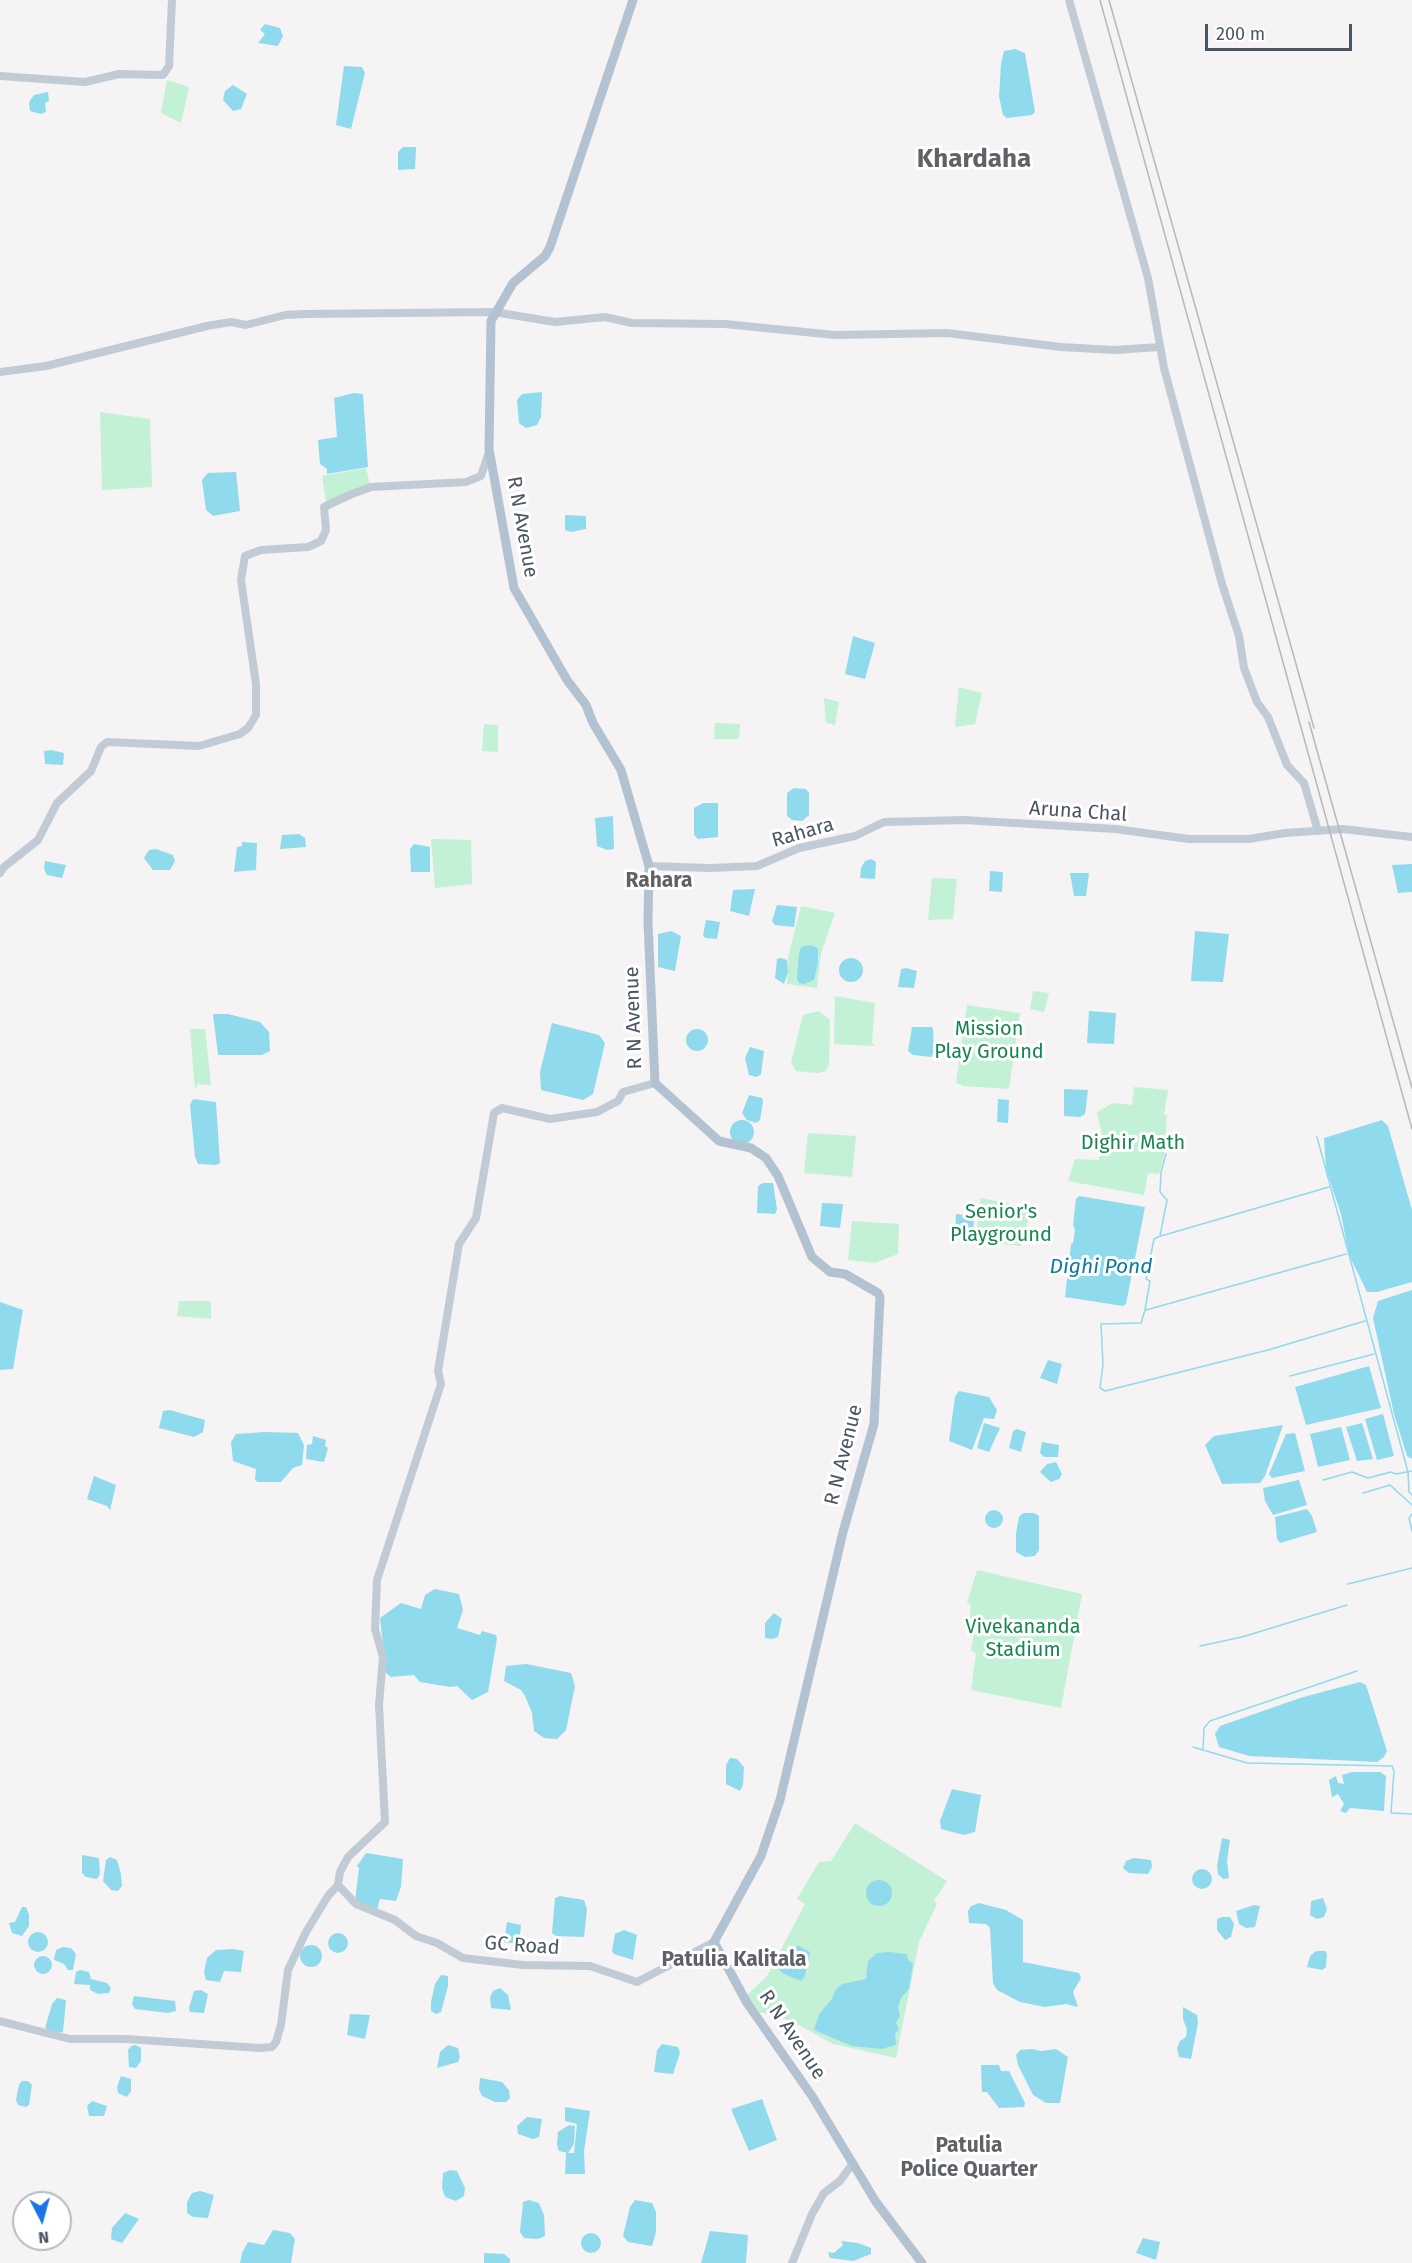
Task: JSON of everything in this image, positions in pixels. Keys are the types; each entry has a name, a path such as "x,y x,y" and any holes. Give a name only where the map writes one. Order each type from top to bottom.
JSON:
{"main road":[{"name":"R N Avenue","path":"633,0 550,247 545,256 513,283 494,312 491,321 489,449 513,588 567,680 586,705 593,723 621,770 649,866 648,932 655,1083 719,1141 751,1148 766,1158 778,1176 812,1257 830,1272 845,1274 878,1293 880,1297 874,1424 843,1532 780,1800 761,1856 714,1942 747,2003 812,2096 876,2202 922,2263"}],"street":[{"path":"0,76 85,82 119,74 163,75 169,66 172,0"},
{"path":"1069,0 1148,278 1160,347 1222,584 1239,636 1245,668 1257,702 1268,717 1287,765 1304,783 1318,831"},
{"path":"0,372 46,366 207,326 231,322 246,325 285,315 494,312 555,322 605,317 632,323 725,324 835,335 947,333 1061,347 1114,350 1160,347"},
{"path":"0,873 4,867 38,840 57,803 91,771 101,747 107,742 199,746 240,734 248,728 256,715 256,684 242,580 245,556 261,550 308,547 321,541 326,530 324,507 371,487 466,482 481,476 489,449"},
{"name":"Aruna Chal","path":"964,820 1115,829 1190,839 1249,839 1342,830 1412,837"},
{"name":"Rahara","path":"649,866 710,868 757,866 799,848 855,836 884,822 964,820"},
{"path":"0,2021 70,2039 126,2039 190,2045 272,2047 281,2025 288,1970 306,1932 338,1885 340,1872 348,1857 385,1822 379,1705 383,1657 375,1629 377,1580 441,1384 438,1371 459,1244 476,1218 494,1113 502,1108 550,1119 597,1112 618,1101 623,1092 655,1083"},
{"name":"GC Road","path":"338,1885 356,1904 395,1920 417,1936 437,1942 463,1958 523,1965 590,1966 637,1982 714,1942"},
{"path":"792,2263 812,2214 824,2193 840,2181 853,2163"}],"green space":[{"path":"167,80 189,87 181,123 161,113"},
{"path":"100,412 150,419 152,487 102,490"},
{"path":"366,468 370,485 326,502 322,476"},
{"path":"959,687 982,693 975,724 955,727"},
{"path":"824,698 839,702 835,725 826,723"},
{"path":"715,723 740,724 739,739 714,739"},
{"path":"484,724 498,725 498,752 482,751"},
{"path":"431,839 471,840 472,884 435,888"},
{"path":"932,878 957,879 953,919 928,920"},
{"path":"801,906 835,913 821,953 817,988 787,984 788,957"},
{"path":"1033,991 1049,993 1044,1012 1030,1009"},
{"path":"835,996 875,1003 872,1043 875,1046 834,1044"},
{"name":"Mission Play Ground","path":"967,1005 1020,1013 1009,1089 964,1086 956,1083"},
{"path":"819,1011 830,1020 829,1065 826,1071 818,1073 796,1071 791,1062 803,1015"},
{"path":"190,1029 205,1029 211,1085 198,1084 195,1090"},
{"name":"Dighir Math","path":"1134,1087 1168,1090 1164,1115 1167,1115 1165,1152 1159,1174 1148,1173 1144,1195 1068,1181 1075,1159 1099,1160 1102,1135 1097,1112 1113,1103 1132,1105"},
{"path":"808,1133 856,1136 852,1177 804,1173"},
{"name":"Senior's Playground","path":"981,1198 1032,1208 1021,1246 975,1241"},
{"path":"852,1221 899,1224 898,1254 875,1263 848,1260"},
{"path":"179,1301 211,1301 211,1319 177,1316"},
{"name":"Vivekananda Stadium","path":"977,1570 1082,1594 1061,1708 971,1690 976,1653 971,1650 975,1627 969,1626 971,1604 967,1603"},
{"path":"855,1823 947,1881 934,1901 937,1904 919,1942 896,2058 833,2044 792,2021 756,2011 746,1996 767,1976 805,1904 797,1899 819,1862 831,1861"}],"water":[{"path":"265,24 280,28 283,36 278,46 258,43 265,34 260,30"},
{"path":"1015,49 1025,53 1035,112 1032,115 1007,118 1003,115 999,96 1001,64 1004,51"},
{"path":"344,66 362,67 365,73 351,129 336,125"},
{"path":"233,85 247,94 241,109 233,111 223,100 225,91"},
{"path":"48,92 49,101 45,103 46,112 41,114 30,111 29,102 34,95"},
{"path":"403,147 416,147 415,169 398,170 398,152"},
{"path":"542,392 541,417 537,425 526,428 519,423 517,400 522,394"},
{"path":"354,393 363,394 368,467 327,474 327,469 320,464 318,440 337,437 334,398"},
{"path":"236,472 240,511 213,516 206,510 202,480 208,473"},
{"path":"565,515 586,516 586,529 571,532 565,530"},
{"path":"853,636 875,643 865,679 845,674"},
{"path":"44,751 64,753 63,765 45,764"},
{"path":"794,788 806,789 809,793 809,815 802,821 792,820 787,816 787,793"},
{"path":"703,803 718,803 718,837 698,839 694,835 694,808"},
{"path":"613,816 614,849 607,850 597,846 595,818"},
{"path":"299,834 305,838 306,847 280,849 282,835"},
{"path":"242,842 257,843 256,870 234,872 237,847 242,846"},
{"path":"414,844 430,847 430,872 411,872 410,849"},
{"path":"156,849 173,855 175,861 170,870 153,870 144,858 149,850"},
{"path":"871,859 876,862 875,879 860,878 861,868 865,861"},
{"path":"45,861 66,865 62,878 47,875 44,869"},
{"path":"1412,864 1412,892 1398,893 1392,865"},
{"path":"990,871 1003,872 1002,892 989,891"},
{"path":"1070,873 1089,873 1086,896 1074,896"},
{"path":"755,889 749,916 730,911 733,890"},
{"path":"777,905 797,907 794,927 775,925 772,921"},
{"path":"706,920 720,922 717,939 705,938 703,935"},
{"path":"671,931 681,936 675,971 658,967 658,934"},
{"path":"1195,931 1229,934 1223,982 1191,981"},
{"path":"811,945 818,948 818,963 814,980 804,984 799,983 797,978 801,947"},
{"path":"851,958 859,962 863,970 859,978 851,982 843,978 839,970 843,962"},
{"path":"777,959 787,960 788,972 784,984 775,978"},
{"path":"901,969 917,971 914,988 898,987"},
{"path":"1089,1011 1116,1013 1114,1044 1087,1043"},
{"path":"213,1014 228,1014 260,1022 269,1032 270,1051 262,1055 218,1055"},
{"path":"552,1023 599,1035 605,1043 593,1094 583,1100 541,1090 540,1072"},
{"path":"912,1027 932,1027 934,1053 931,1057 913,1055 908,1051"},
{"path":"697,1029 707,1036 708,1040 701,1050 697,1051 687,1044 686,1040 693,1030"},
{"path":"750,1047 764,1051 761,1074 757,1077 749,1075 745,1058"},
{"path":"1064,1089 1088,1090 1085,1114 1080,1117 1064,1116"},
{"path":"749,1095 762,1098 763,1102 760,1120 756,1123 747,1120 742,1113"},
{"path":"193,1099 216,1102 220,1163 216,1165 198,1164 195,1157 190,1105"},
{"path":"998,1099 1009,1100 1008,1123 997,1122"},
{"path":"742,1120 750,1124 754,1132 750,1140 742,1144 734,1140 730,1132 734,1124"},
{"path":"1382,1120 1388,1126 1412,1210 1412,1282 1377,1292 1367,1292 1349,1255 1341,1214 1326,1169 1324,1138"},
{"path":"763,1183 773,1183 777,1209 775,1214 757,1213 758,1186"},
{"name":"Dighi Pond","path":"1079,1196 1145,1207 1126,1304 1123,1306 1065,1297 1071,1244 1075,1230 1073,1225 1076,1199"},
{"path":"822,1203 843,1204 840,1228 820,1226"},
{"path":"956,1214 974,1216 973,1238 955,1237"},
{"path":"1412,1290 1412,1459 1407,1456 1394,1414 1373,1318 1378,1301"},
{"path":"0,1302 23,1310 13,1369 0,1370"},
{"path":"1048,1360 1062,1364 1057,1384 1040,1378"},
{"path":"1369,1366 1381,1408 1306,1425 1295,1387"},
{"path":"959,1391 989,1397 997,1410 994,1419 984,1418 972,1450 949,1441 955,1397"},
{"path":"170,1410 205,1420 203,1432 194,1437 159,1428 163,1411"},
{"path":"1383,1414 1394,1456 1377,1460 1365,1419"},
{"path":"984,1423 1000,1428 989,1452 977,1448"},
{"path":"1362,1423 1373,1459 1357,1461 1346,1427"},
{"path":"1283,1425 1265,1476 1260,1483 1222,1484 1205,1445 1214,1436"},
{"path":"1341,1427 1350,1460 1318,1467 1310,1434"},
{"path":"1017,1429 1026,1432 1021,1452 1009,1448 1013,1431"},
{"path":"298,1433 304,1445 302,1465 293,1468 281,1482 258,1482 255,1480 256,1469 233,1461 231,1442 236,1434"},
{"path":"1295,1433 1305,1471 1272,1478 1269,1474 1286,1434"},
{"path":"313,1436 326,1440 325,1446 328,1448 324,1462 306,1459 307,1445 312,1444"},
{"path":"1042,1442 1059,1445 1058,1457 1044,1457 1040,1453"},
{"path":"1056,1462 1062,1474 1059,1479 1051,1482 1040,1472 1047,1464"},
{"path":"94,1476 116,1485 110,1510 107,1506 87,1499"},
{"path":"1299,1480 1307,1505 1273,1515 1265,1501 1263,1488"},
{"path":"1307,1509 1317,1532 1280,1543 1277,1539 1275,1517"},
{"path":"990,1510 998,1510 1003,1515 1001,1526 990,1528 985,1523 985,1515"},
{"path":"1023,1513 1034,1513 1039,1516 1039,1550 1035,1556 1025,1557 1016,1552 1016,1533 1019,1517"},
{"path":"435,1589 459,1594 463,1610 457,1628 480,1635 482,1631 496,1635 488,1692 472,1700 457,1686 420,1682 414,1675 391,1677 386,1673 380,1618 401,1603 421,1609 425,1595"},
{"path":"774,1613 782,1619 778,1637 765,1638 765,1623"},
{"path":"526,1664 571,1673 575,1686 566,1730 557,1739 544,1738 534,1731 532,1713 525,1696 521,1690 504,1681 506,1666"},
{"path":"1360,1682 1366,1685 1387,1751 1384,1757 1377,1762 1249,1756 1219,1747 1215,1734 1220,1726 1300,1698"},
{"path":"730,1758 737,1759 744,1767 743,1785 740,1791 726,1784 726,1765"},
{"path":"1352,1772 1380,1772 1386,1776 1384,1811 1350,1808 1346,1813 1340,1811 1344,1804 1338,1794 1332,1797 1329,1780 1336,1776 1338,1783 1344,1784 1342,1775"},
{"path":"952,1789 981,1795 975,1832 964,1835 941,1829 940,1821"},
{"path":"1222,1838 1230,1840 1227,1861 1229,1878 1223,1879 1218,1874 1217,1866"},
{"path":"366,1853 403,1859 401,1887 396,1901 380,1899 377,1910 355,1901 359,1868 357,1866"},
{"path":"82,1855 99,1858 100,1874 97,1879 86,1877 82,1873"},
{"path":"110,1857 117,1860 121,1874 122,1886 118,1891 111,1890 103,1881 106,1860"},
{"path":"1134,1858 1151,1860 1152,1867 1148,1874 1129,1873 1123,1868 1126,1861"},
{"path":"1202,1869 1209,1872 1212,1879 1209,1886 1202,1889 1195,1886 1192,1879 1195,1872"},
{"path":"879,1880 888,1884 892,1893 888,1902 879,1906 870,1902 866,1893 870,1884"},
{"path":"560,1896 584,1900 587,1909 584,1937 556,1936 552,1933 555,1898"},
{"path":"1323,1898 1327,1909 1324,1917 1317,1919 1310,1915 1311,1901"},
{"path":"979,1903 1006,1910 1023,1920 1023,1962 1079,1973 1081,1978 1073,1992 1078,2007 1066,2004 1045,2007 1020,2002 997,1990 993,1983 990,1928 986,1924 969,1923 968,1911 971,1906"},
{"path":"1254,1905 1260,1906 1255,1927 1246,1928 1239,1924 1236,1911"},
{"path":"22,1907 26,1907 29,1915 29,1926 22,1936 12,1933 9,1923 15,1922"},
{"path":"1230,1917 1234,1924 1231,1937 1225,1940 1217,1930 1217,1919"},
{"path":"507,1922 521,1925 519,1944 504,1942"},
{"path":"624,1930 637,1935 633,1960 614,1954 612,1951 615,1934"},
{"path":"38,1932 45,1935 48,1942 45,1949 38,1952 31,1949 28,1942 31,1935"},
{"path":"338,1933 345,1936 348,1943 345,1950 338,1953 331,1950 328,1943 331,1936"},
{"path":"311,1945 319,1948 322,1956 319,1964 311,1967 303,1964 300,1956 303,1948"},
{"path":"799,1946 810,1952 805,1976 801,1981 782,1973 779,1968 790,1947"},
{"path":"63,1947 71,1948 76,1954 73,1970 68,1970 64,1964 54,1960 56,1950"},
{"path":"216,1950 244,1951 241,1972 224,1971 220,1982 206,1980 204,1972 207,1958"},
{"path":"1316,1951 1325,1951 1327,1954 1326,1967 1322,1970 1307,1967 1310,1956"},
{"path":"877,1953 907,1954 908,1960 913,1964 909,1989 901,1998 898,2007 900,2016 896,2022 899,2029 895,2034 896,2045 881,2049 852,2046 814,2030 819,2014 832,1999 835,1991 842,1984 866,1979 868,1961"},
{"path":"43,1956 49,1959 52,1965 49,1971 43,1974 37,1971 34,1965 37,1959"},
{"path":"80,1970 89,1972 91,1979 107,1983 111,1988 109,1993 98,1994 90,1990 90,1985 74,1984 76,1972"},
{"path":"441,1975 448,1976 448,1986 441,2012 436,2014 431,2011 431,2002 435,1984"},
{"path":"500,1988 508,1995 511,2010 491,2008 490,1997 493,1991"},
{"path":"201,1990 208,1994 204,2013 190,2012 194,1991"},
{"path":"134,1996 175,2001 176,2011 168,2013 135,2009 132,2004"},
{"path":"57,1998 66,2000 63,2032 54,2032 45,2028 52,2004"},
{"path":"1183,2007 1197,2015 1198,2023 1191,2059 1179,2057 1177,2048 1180,2041 1186,2037"},
{"path":"350,2014 370,2015 365,2039 347,2035"},
{"path":"662,2044 678,2047 680,2053 673,2074 654,2072 657,2050"},
{"path":"136,2045 141,2048 141,2061 136,2068 129,2067 128,2050 131,2046"},
{"path":"448,2045 458,2048 460,2057 458,2062 437,2068 440,2052"},
{"path":"1056,2049 1068,2057 1060,2103 1046,2103 1033,2095 1018,2065 1016,2055 1020,2050 1041,2051"},
{"path":"981,2065 999,2065 1001,2071 1009,2071 1025,2103 1024,2107 999,2108 987,2092 982,2092"},
{"path":"121,2076 131,2079 131,2091 127,2097 118,2093 117,2087"},
{"path":"480,2078 502,2082 509,2090 510,2098 506,2102 495,2102 482,2096 479,2089"},
{"path":"22,2081 28,2081 32,2085 29,2105 26,2107 18,2105 16,2100 19,2084"},
{"path":"762,2099 777,2140 749,2151 731,2109"},
{"path":"92,2101 107,2106 104,2116 89,2116 87,2106"},
{"path":"565,2107 590,2111 584,2151 585,2174 565,2174 566,2153 574,2153 577,2124 565,2121"},
{"path":"527,2117 542,2119 539,2137 533,2139 518,2134 517,2126"},
{"path":"569,2125 575,2126 574,2144 568,2153 559,2151 557,2145 558,2132"},
{"path":"450,2170 457,2171 465,2188 464,2196 456,2201 445,2197 442,2188 443,2173"},
{"path":"200,2191 214,2195 208,2218 193,2217 187,2213 187,2202 192,2193"},
{"path":"529,2200 539,2203 544,2215 545,2236 538,2239 524,2238 520,2232 523,2202"},
{"path":"635,2200 652,2203 656,2212 656,2232 652,2246 628,2242 623,2236 630,2207"},
{"path":"125,2213 139,2219 122,2243 111,2239 112,2228"},
{"path":"273,2230 290,2233 295,2239 291,2263 240,2263 248,2242 264,2245"},
{"path":"710,2231 748,2235 746,2263 701,2263"},
{"path":"591,2233 598,2236 601,2243 598,2250 591,2253 584,2250 581,2243 584,2236"},
{"path":"1143,2238 1160,2242 1156,2260 1136,2253"},
{"path":"841,2241 858,2243 871,2248 871,2254 853,2261 830,2258 828,2252 834,2253 843,2245"},
{"path":"484,2253 504,2254 510,2259 510,2263 484,2263"}],"waterway":[{"path":"1317,1137 1408,1472 1409,1492 1412,1495"},
{"path":"1166,1154 1161,1172 1160,1192 1167,1200 1160,1236 1154,1239 1146,1279 1150,1281 1145,1310 1141,1323 1101,1324 1103,1364 1100,1388 1105,1391 1268,1350 1365,1321"},
{"path":"1161,1236 1329,1187"},
{"path":"1146,1310 1346,1254"},
{"path":"1290,1376 1374,1354"},
{"path":"1323,1480 1352,1472 1368,1478 1391,1472 1396,1474 1412,1471"},
{"path":"1363,1493 1390,1485 1412,1505"},
{"path":"1412,1514 1409,1518 1412,1531"},
{"path":"1348,1584 1412,1568"},
{"path":"1200,1646 1242,1637 1347,1605"},
{"path":"1203,1749 1204,1728 1210,1721 1357,1671"},
{"path":"1193,1747 1247,1763 1392,1766 1394,1771 1391,1813 1412,1814"}],"railway":[{"path":"1100,0 1412,1129"},
{"path":"1109,0 1314,728"},
{"path":"1309,722 1412,1088"}],"district":[{"name":"Khardaha","path":"974,160"},
{"name":"Rahara","path":"659,881"},
{"name":"Patulia Kalitala","path":"734,1960"},
{"name":"Patulia Police Quarter","path":"969,2158"}]}
